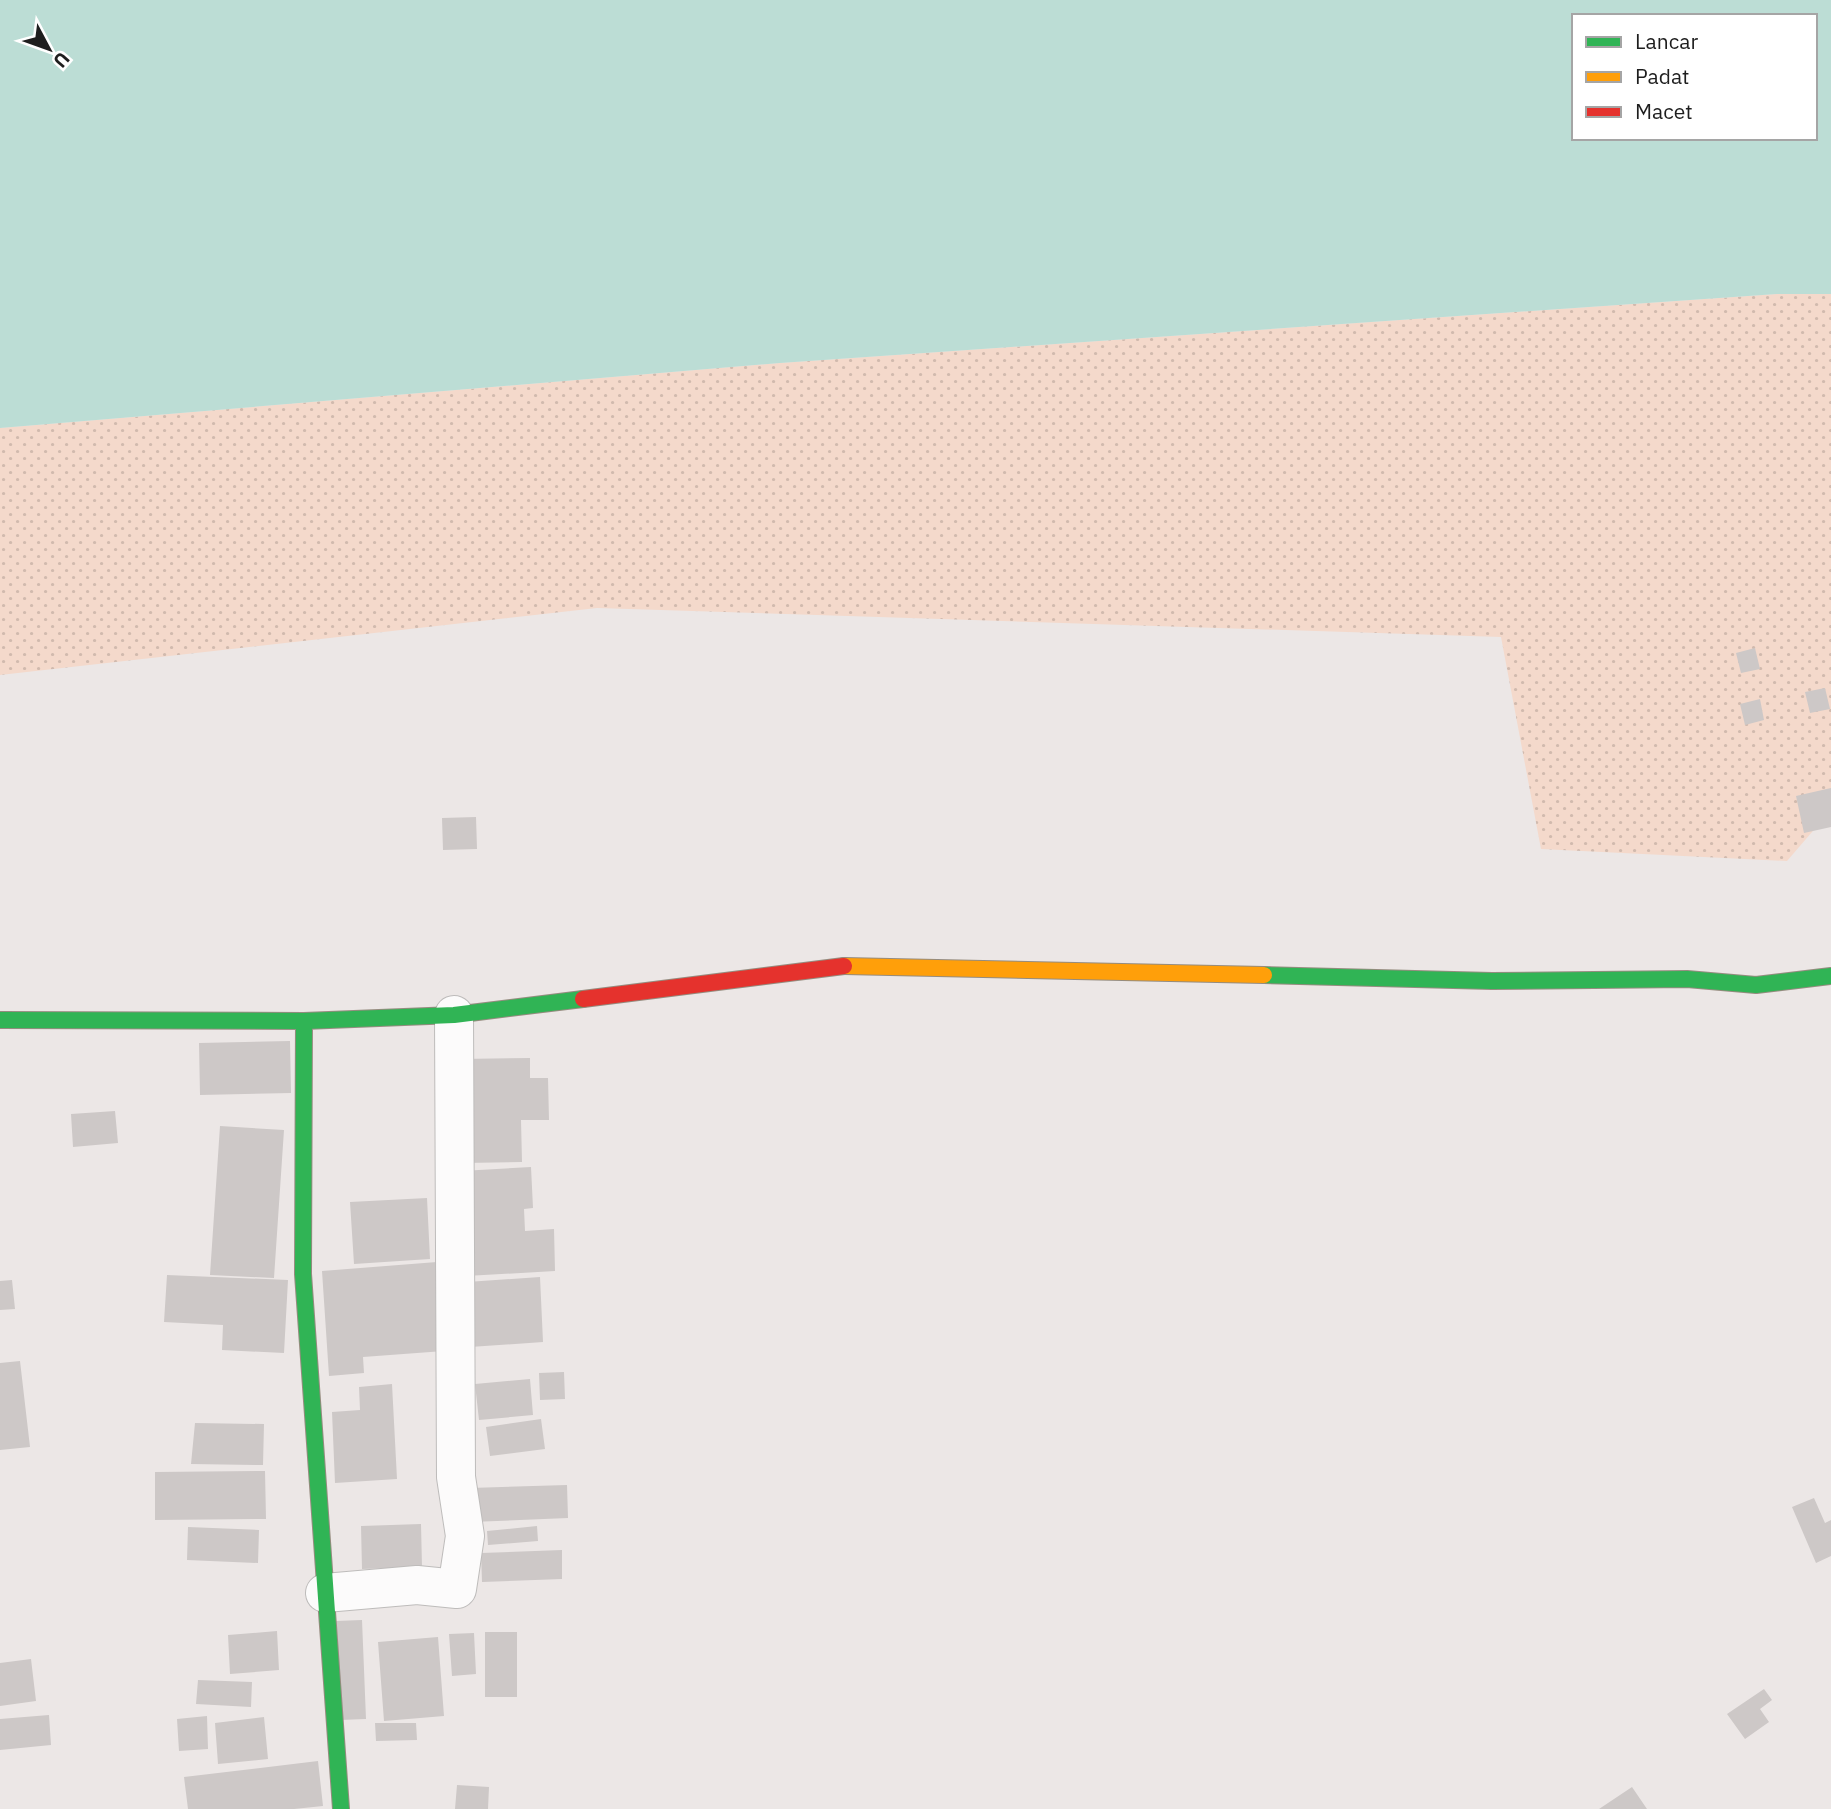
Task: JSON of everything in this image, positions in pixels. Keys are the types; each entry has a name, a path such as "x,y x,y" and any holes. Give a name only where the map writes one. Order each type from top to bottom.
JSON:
{"street":[{"path":"0,1020 304,1021 454,1015 855,965 1492,981 1687,979 1756,985 1831,976"},
{"path":"326,1593 417,1585 457,1589 465,1536 456,1477 454,1015"},
{"path":"304,1021 303,1274 341,1809"}],"sand":[{"path":"1777,294 1831,294 1831,810 1787,861 1541,849 1501,637 597,608 0,675 0,428 780,363"}],"shaded area":[{"path":"0,0 1831,0 1831,294 1777,294 780,363 0,428"}],"building":[{"path":"1755,648 1760,669 1741,673 1736,653"},
{"path":"1825,688 1830,709 1810,713 1805,692"},
{"path":"1760,699 1764,720 1745,725 1740,704"},
{"path":"1831,788 1831,827 1804,833 1796,796"},
{"path":"476,817 477,849 443,850 442,818"},
{"path":"290,1041 291,1093 200,1095 199,1043"},
{"path":"530,1058 530,1078 548,1078 549,1120 521,1120 522,1162 462,1163 460,1059"},
{"path":"115,1111 118,1143 73,1147 71,1114"},
{"path":"220,1126 284,1130 274,1278 210,1275"},
{"path":"531,1167 533,1208 524,1209 525,1231 554,1229 555,1271 466,1276 461,1171"},
{"path":"427,1198 430,1259 354,1264 350,1202"},
{"path":"437,1262 444,1351 363,1357 364,1373 329,1376 322,1271"},
{"path":"167,1275 288,1280 284,1353 222,1350 223,1325 164,1322"},
{"path":"540,1277 543,1342 470,1347 467,1282"},
{"path":"12,1280 15,1309 0,1310 0,1281"},
{"path":"20,1361 30,1447 0,1450 0,1363"},
{"path":"564,1372 565,1399 540,1400 539,1373"},
{"path":"530,1379 533,1415 479,1420 475,1384"},
{"path":"392,1384 397,1479 335,1483 332,1412 360,1410 359,1387"},
{"path":"541,1419 545,1449 490,1456 486,1427"},
{"path":"195,1423 264,1424 263,1465 191,1464"},
{"path":"265,1471 266,1519 155,1520 155,1472"},
{"path":"567,1485 568,1518 471,1522 470,1488"},
{"path":"1814,1498 1825,1523 1831,1520 1831,1556 1816,1563 1792,1507"},
{"path":"421,1524 422,1567 362,1569 361,1526"},
{"path":"537,1526 538,1541 488,1545 487,1531"},
{"path":"188,1527 259,1530 258,1563 187,1560"},
{"path":"562,1550 562,1579 482,1582 481,1553"},
{"path":"362,1620 366,1719 340,1720 336,1621"},
{"path":"277,1631 279,1670 230,1674 228,1635"},
{"path":"485,1632 517,1632 517,1697 485,1697"},
{"path":"474,1633 476,1674 452,1676 449,1634"},
{"path":"438,1637 444,1716 384,1721 378,1642"},
{"path":"31,1659 36,1701 0,1706 0,1663"},
{"path":"198,1680 252,1682 251,1707 196,1704"},
{"path":"1764,1689 1772,1700 1760,1709 1769,1722 1745,1739 1727,1714"},
{"path":"49,1715 51,1745 0,1750 0,1719"},
{"path":"207,1716 208,1749 179,1751 177,1719"},
{"path":"264,1717 268,1759 218,1764 215,1723"},
{"path":"375,1723 416,1723 417,1740 376,1741"},
{"path":"318,1761 323,1806 294,1809 188,1809 184,1777"},
{"path":"457,1785 489,1787 488,1809 455,1809"},
{"path":"1632,1787 1647,1809 1599,1809"}],"traffic: fast":[{"path":"1264,975 1492,981 1687,979 1756,985 1831,976"},
{"path":"0,1020 304,1021 454,1015 583,999"},
{"path":"304,1021 303,1274 341,1809"}],"traffic: slow":[{"path":"844,966 1264,975"}],"traffic: jam":[{"path":"583,999 844,966"}]}
